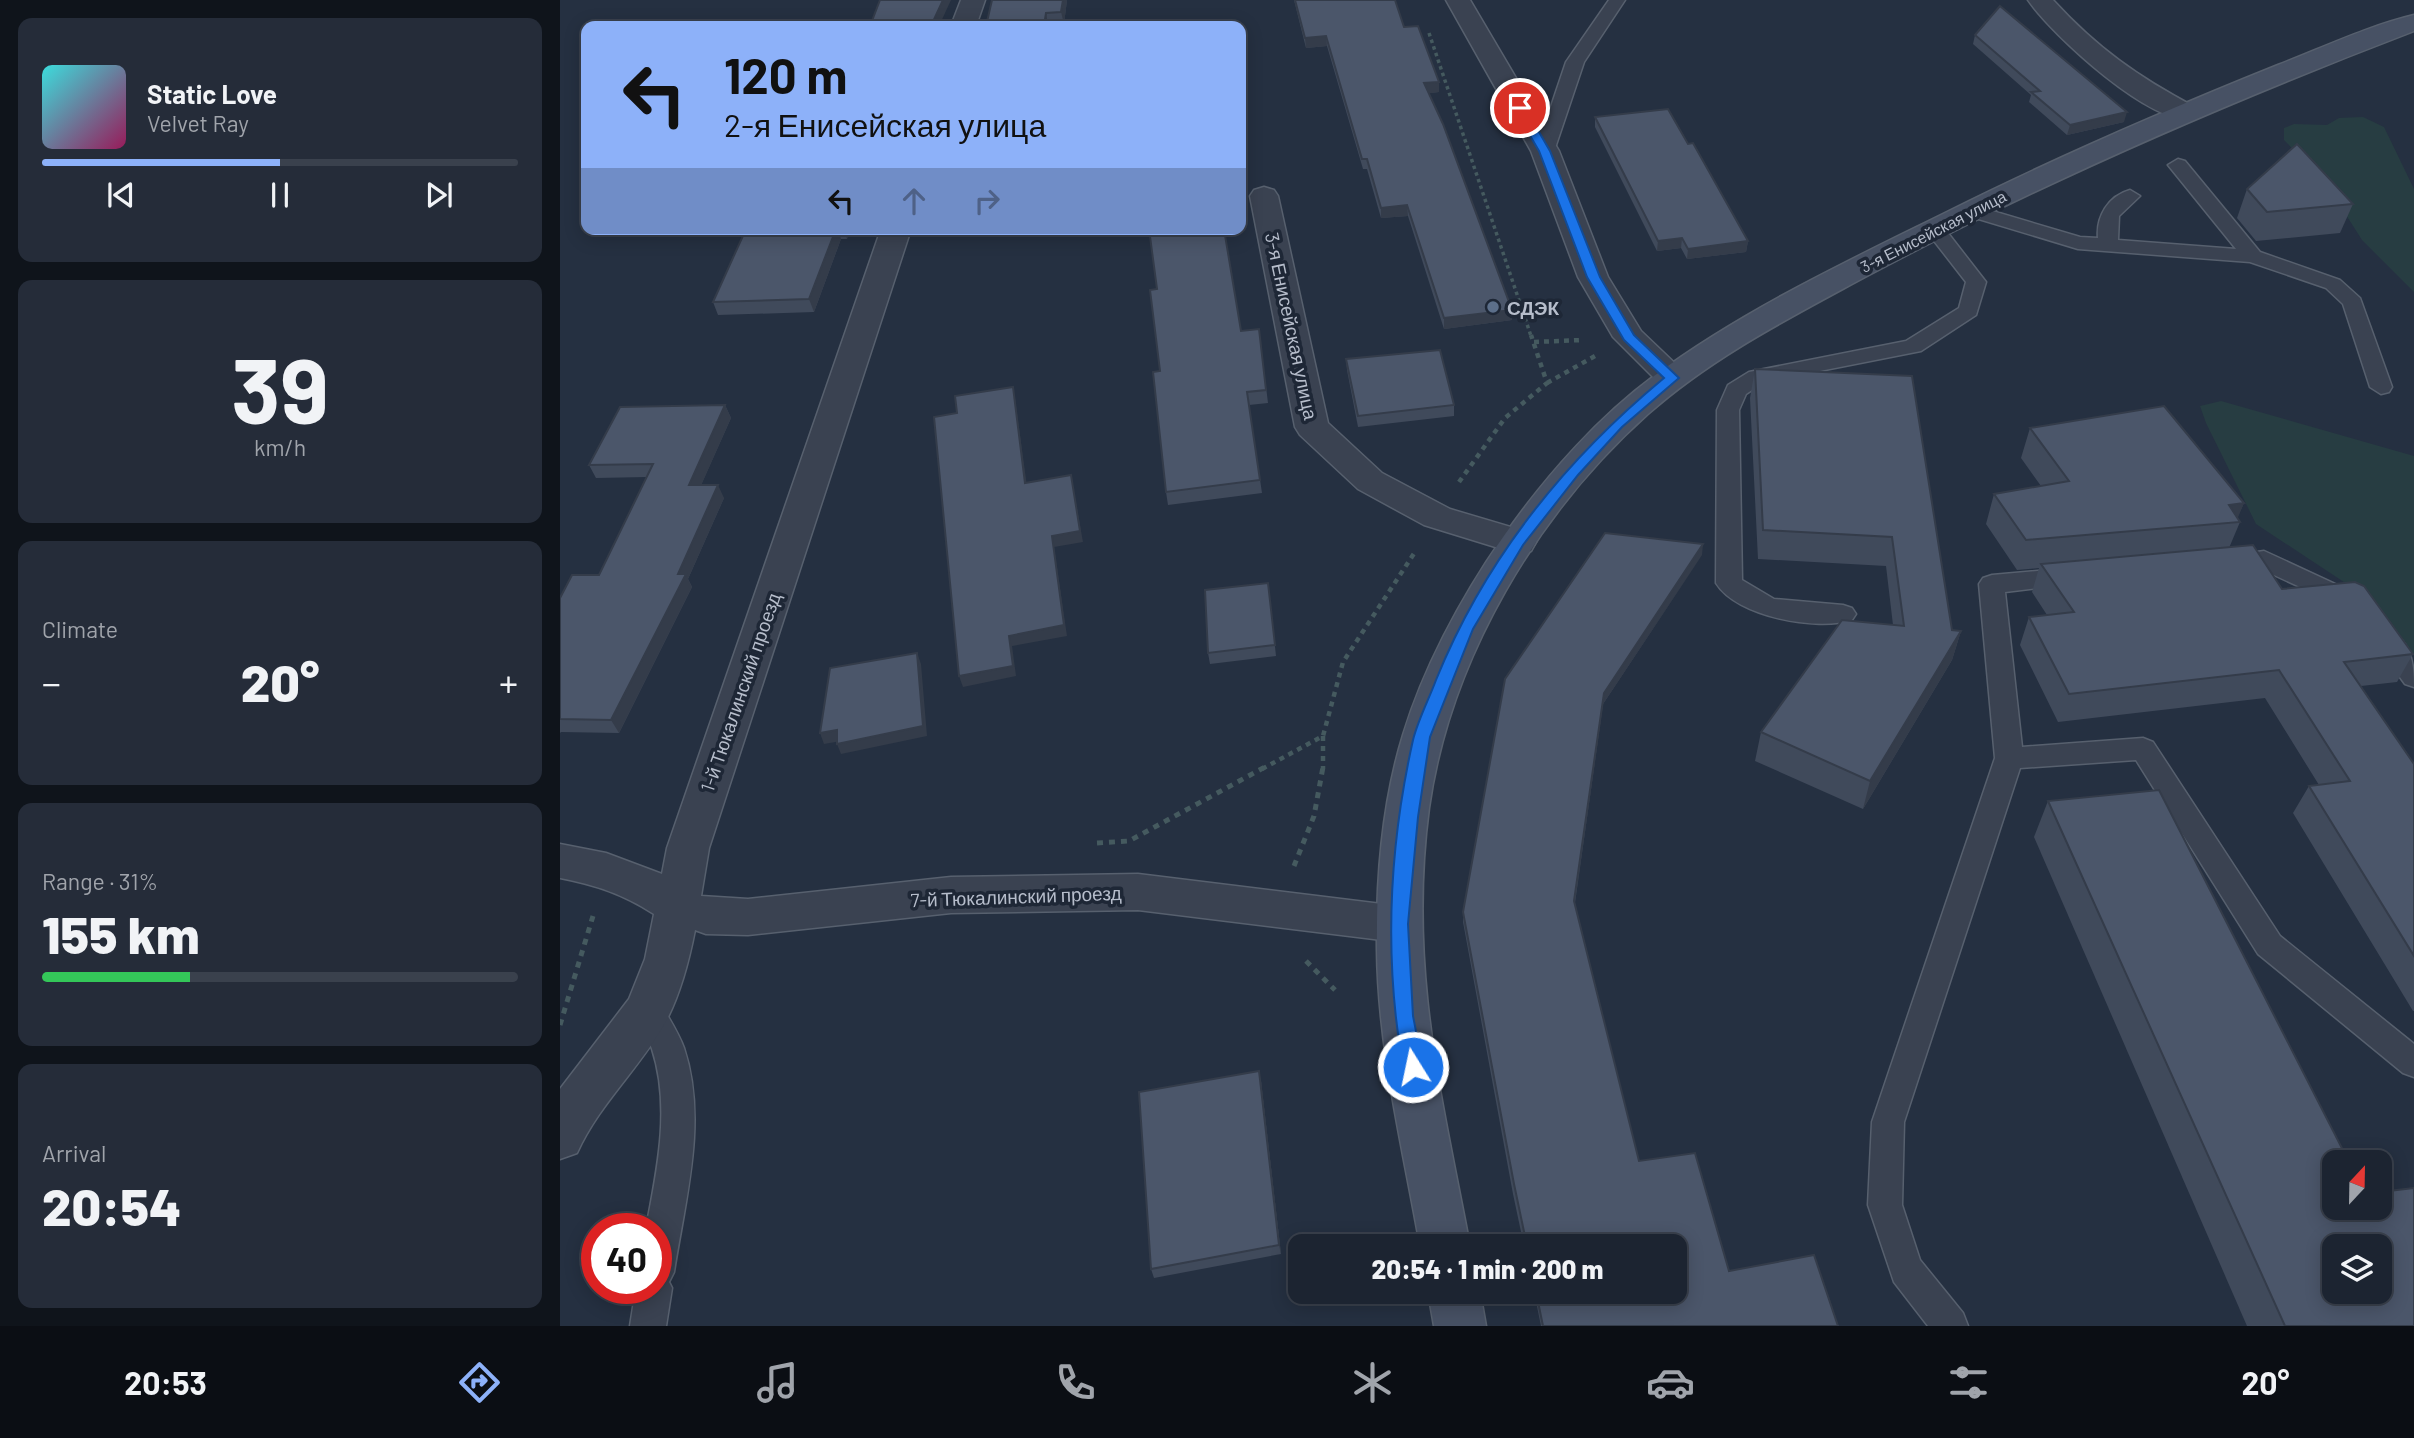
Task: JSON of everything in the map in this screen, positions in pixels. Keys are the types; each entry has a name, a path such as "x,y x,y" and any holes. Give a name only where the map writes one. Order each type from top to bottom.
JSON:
{"street":[{"path":"966,21 973,0"},
{"path":"1458,0 1545,151 1593,277 1629,337 1672,378"},
{"path":"2040,0 2079,43 2132,84 2186,113"},
{"name":"3-я Енисейская улица","path":"1444,1234 1404,1016 1398,924 1409,817 1422,737 1465,628 1518,542 1573,472 1617,424 1672,378 1770,318 1934,228 2186,113 2414,22"},
{"name":"3-я Енисейская улица","path":"1264,196 1312,426 1370,481 1437,517 1518,542"},
{"name":"1-й Тюкалинский проезд","path":"560,1137 566,1119 648,1010 667,959 688,848 894,235"},
{"name":"7-й Тюкалинский проезд","path":"560,861 606,870 638,882 677,906 706,916 748,917 951,895 1138,892 1398,924"},
{"path":"1456,1304 1460,1326"}],"lane":[{"path":"1545,151 1575,61 1617,0"},
{"path":"2178,165 2253,256"},
{"path":"2109,246 2105,225 2110,210 2130,196"},
{"path":"1969,211 2078,243 2253,256 2333,284 2353,302 2381,387"},
{"path":"1843,614 1790,612 1746,600 1729,583 1728,410 1735,390 1757,377 1913,346 1969,311 1976,282 1934,228"},
{"path":"2201,565 2264,560 2360,606 2414,677"},
{"path":"1950,1326 1906,1270 1885,1205 1888,1122 2009,758 1992,584 2098,574"},
{"path":"2009,758 2143,749 2269,945 2414,1063"},
{"path":"648,1010 668,1047 677,1088 677,1127 665,1213"},
{"path":"648,1326 651,1304"}],"path":[{"path":"1427,29 1547,383"},
{"path":"1087,844 1129,841 1323,736 1343,662 1505,418 1547,383 1629,337"},
{"path":"560,1026 594,913"}],"green space":[{"path":"2363,117 2384,127 2414,189 2414,292 2362,240 2325,182 2284,140 2284,128 2294,124 2327,125 2339,118"},
{"path":"2221,401 2414,456 2414,656 2362,594 2256,524 2200,406"}],"building":[{"path":"880,0 943,0 933,21 872,21"},
{"path":"992,0 1063,0 1061,12 1046,13 1045,21 987,21"},
{"path":"1295,0 1395,0 1404,27 1418,26 1439,82 1424,83 1443,124 1512,310 1444,318 1407,205 1381,208 1367,159 1362,159 1326,36 1305,38"},
{"path":"2000,6 2127,112 2070,125 2031,92 2040,91 1975,35"},
{"path":"1668,109 1688,144 1693,143 1748,241 1688,249 1682,238 1658,241 1595,117"},
{"path":"2297,144 2353,204 2267,212 2247,189"},
{"path":"743,235 834,235 809,299 713,302"},
{"path":"1150,235 1225,235 1241,331 1259,329 1266,390 1247,392 1260,480 1166,492 1153,372 1160,371 1150,290 1157,289"},
{"path":"1440,350 1454,405 1358,416 1346,359"},
{"path":"1755,369 1912,376 1952,630 1961,631 1870,781 1761,732 1842,620 1904,626 1892,537 1763,530"},
{"path":"1013,387 1025,483 1071,475 1080,531 1052,536 1064,625 1009,636 1013,666 959,676 934,417 957,413 955,396"},
{"path":"725,405 689,485 718,485 678,574 686,574 611,720 560,719 560,598 572,575 599,575 653,464 589,465 620,407"},
{"path":"2164,406 2244,503 2229,505 2240,522 2026,540 1994,494 2069,481 2030,428"},
{"path":"1605,533 1703,544 1604,693 1574,901 1639,1161 1695,1153 1729,1271 1814,1255 1838,1326 1543,1326 1538,1304 1687,1304 1687,1234 1524,1234 1463,912 1505,679"},
{"path":"2253,545 2282,589 2355,582 2364,586 2413,654 2344,662 2414,764 2414,956 2309,786 2350,781 2279,670 2069,694 2029,617 2074,612 2041,564"},
{"path":"1268,583 1275,645 1208,653 1205,590"},
{"path":"917,653 923,726 837,744 837,730 820,733 830,668"},
{"path":"2159,790 2343,1150 2322,1150 2322,1220 2392,1220 2392,1191 2414,1188 2414,1326 2285,1326 2048,801"},
{"path":"1259,1071 1279,1245 1151,1269 1139,1092"}],"place":[{"name":"СДЭК","path":"1493,307"}],"route":[{"path":"1413,1067 1404,1016 1398,924 1409,817 1422,737 1465,628 1518,542 1573,472 1617,424 1672,378 1629,337 1593,277 1545,151 1520,108"}]}
